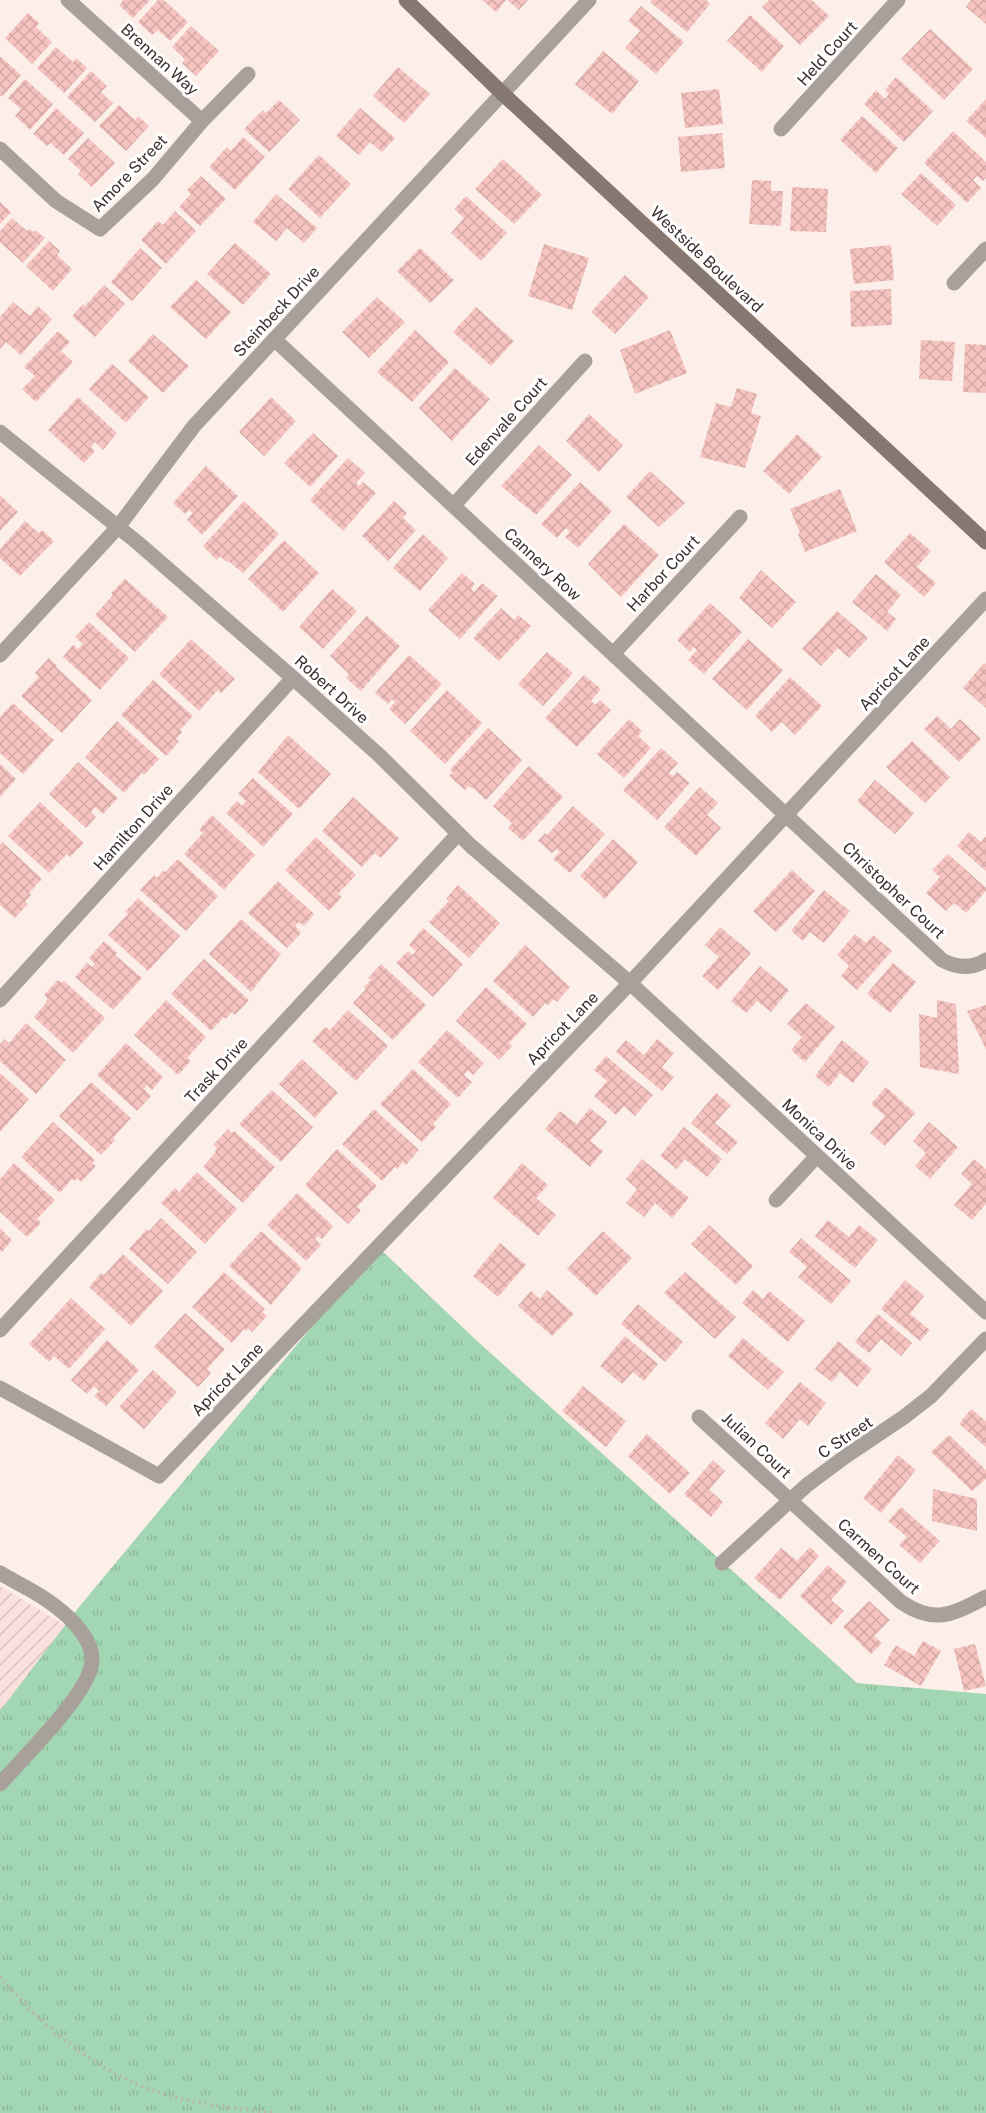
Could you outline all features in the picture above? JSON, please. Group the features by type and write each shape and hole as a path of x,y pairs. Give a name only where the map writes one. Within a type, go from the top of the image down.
{"street":[{"name":"Brennan Way","path":"68,0 202,121"},
{"name":"Westside Boulevard","path":"406,0 503,94 986,542"},
{"name":"Steinbeck Drive","path":"0,655 118,526 194,426 589,0"},
{"name":"Held Court","path":"782,129 898,0"},
{"name":"Amore Street","path":"0,148 56,201 99,229 153,178 202,121 248,74"},
{"path":"954,283 986,249"},
{"name":"Cannery Row","path":"274,339 787,815"},
{"name":"Edenvale Court","path":"454,505 585,361"},
{"name":"Robert Drive","path":"0,432 118,526 293,678 380,756 459,834 630,983"},
{"name":"Harbor Court","path":"612,654 740,517"},
{"name":"Apricot Lane","path":"0,1388 159,1476 630,983 986,599"},
{"name":"Hamilton Drive","path":"0,1000 293,678"},
{"name":"Christopher Court","path":"787,815 942,960 962,967 986,960"},
{"name":"Trask Drive","path":"0,1330 459,834"},
{"name":"Monica Drive","path":"630,983 986,1312"},
{"path":"777,1200 817,1156"},
{"name":"C Street","path":"722,1563 790,1500 846,1456 883,1433 931,1396 986,1339"},
{"name":"Julian Court","path":"699,1417 790,1500"},
{"name":"Carmen Court","path":"790,1500 902,1602 914,1610 928,1616 942,1616 955,1613 986,1597"},
{"path":"0,1573 56,1606 80,1629 90,1646 92,1659 88,1678 77,1697 0,1784"}],"path":[{"path":"0,1977 20,2001 62,2040 102,2066 129,2080 185,2100 273,2113"}],"shaded area":[{"path":"0,1586 101,1647 0,1779"}],"green space":[{"path":"378,1247 476,1340 857,1683 986,1694 986,2113 0,2113 0,1711 79,1607"}],"building":[{"path":"121,0 150,0 133,18 119,5 123,1"},
{"path":"158,0 164,0 188,22 170,41 158,30 152,35 138,22"},
{"path":"482,0 506,0 496,12"},
{"path":"507,0 528,0 519,10"},
{"path":"652,0 706,0 710,4 687,32 650,2"},
{"path":"769,0 812,0 829,16 800,45 762,7"},
{"path":"971,0 986,0 986,24 966,7"},
{"path":"641,6 684,42 656,74 625,48 640,31 628,21"},
{"path":"28,13 39,23 36,27 52,42 32,64 5,38"},
{"path":"750,15 784,46 762,72 727,41"},
{"path":"191,26 219,51 196,76 182,63 185,59 172,47"},
{"path":"930,29 973,69 944,100 901,59"},
{"path":"56,47 73,62 76,58 87,68 64,93 37,68"},
{"path":"603,51 639,81 612,114 575,84"},
{"path":"0,56 21,75 2,97 0,95"},
{"path":"398,67 430,94 404,123 373,96"},
{"path":"91,71 107,86 101,92 113,103 95,122 67,97"},
{"path":"896,77 933,111 904,142 864,104 876,90 885,99 889,94 885,90"},
{"path":"25,79 53,104 30,130 15,116 21,109 8,98"},
{"path":"719,89 723,124 685,128 681,93"},
{"path":"986,99 986,138 966,121"},
{"path":"279,100 300,120 269,152 244,129 263,110 266,113"},
{"path":"119,105 135,120 138,116 149,126 126,151 99,126"},
{"path":"56,108 84,133 64,155 50,143 47,146 33,134"},
{"path":"360,108 395,138 382,152 370,142 359,155 336,136"},
{"path":"862,116 898,148 876,173 840,140"},
{"path":"953,131 986,162 986,178 983,181 977,176 973,180 981,188 967,203 924,163"},
{"path":"722,133 725,168 681,172 678,137"},
{"path":"243,137 265,157 235,190 209,167 227,147 231,151"},
{"path":"88,138 115,163 92,187 78,174 81,171 68,159"},
{"path":"319,155 351,184 320,218 288,189"},
{"path":"503,159 542,195 514,224 475,189"},
{"path":"921,173 956,205 937,226 901,194"},
{"path":"201,176 226,199 200,226 179,207 191,194 187,190"},
{"path":"752,180 771,181 771,191 783,191 781,226 749,224"},
{"path":"792,187 828,189 826,232 790,231"},
{"path":"276,194 317,228 304,243 287,228 276,241 253,222"},
{"path":"466,196 507,233 481,261 451,233 464,218 454,209"},
{"path":"0,202 11,212 0,224"},
{"path":"175,211 196,231 166,264 141,240 158,221 163,225"},
{"path":"12,218 27,231 35,230 45,238 23,263 0,242 0,231"},
{"path":"49,241 60,251 57,255 72,269 53,291 26,266"},
{"path":"235,243 271,274 243,305 207,274"},
{"path":"544,244 589,258 572,310 528,296"},
{"path":"891,245 894,280 854,284 850,249"},
{"path":"140,248 162,268 132,301 111,282"},
{"path":"420,248 454,280 430,303 397,271"},
{"path":"625,275 649,297 615,334 591,312"},
{"path":"196,280 231,312 206,339 170,307"},
{"path":"104,285 125,304 95,337 72,316 83,304 85,306"},
{"path":"891,289 892,325 851,327 850,291"},
{"path":"377,297 405,322 369,358 342,332"},
{"path":"13,302 30,316 38,306 52,319 21,355 6,342 0,349 0,317"},
{"path":"476,307 514,341 491,366 453,332"},
{"path":"415,330 449,362 412,402 377,372"},
{"path":"670,330 687,373 635,394 620,350"},
{"path":"58,331 70,342 61,351 73,362 36,402 22,389 35,376 24,367"},
{"path":"153,334 189,366 163,393 128,361"},
{"path":"921,340 955,342 952,381 919,379"},
{"path":"965,344 986,345 986,393 963,392"},
{"path":"112,364 149,397 126,423 89,389"},
{"path":"455,368 490,399 452,441 419,408"},
{"path":"737,388 757,394 751,413 761,416 745,468 700,457 716,403 731,407"},
{"path":"78,397 117,433 103,450 95,442 91,447 95,451 84,463 48,430"},
{"path":"271,397 296,421 264,456 239,432"},
{"path":"589,414 623,445 599,472 566,441"},
{"path":"313,433 338,456 310,487 284,463"},
{"path":"797,434 822,457 789,494 763,471"},
{"path":"539,445 572,475 536,515 501,486"},
{"path":"348,458 365,473 356,483 359,486 363,482 376,493 343,531 310,500"},
{"path":"206,466 238,496 202,535 187,520 193,513 189,510 185,514 173,503"},
{"path":"650,471 685,503 659,527 626,497"},
{"path":"580,482 612,511 578,548 565,537 570,532 566,528 557,538 541,524"},
{"path":"840,489 857,531 805,552 790,509"},
{"path":"0,495 18,512 0,531"},
{"path":"244,501 279,534 243,573 220,556 217,560 203,546"},
{"path":"394,501 407,513 403,518 416,530 388,561 362,536"},
{"path":"25,521 39,533 42,530 54,541 20,576 0,558 0,549"},
{"path":"624,524 659,555 621,597 588,564"},
{"path":"910,533 931,551 917,567 936,583 924,597 884,562"},
{"path":"423,534 448,558 420,591 393,568"},
{"path":"284,540 319,573 283,612 248,579"},
{"path":"761,570 796,602 772,628 739,598"},
{"path":"462,573 475,584 471,589 474,592 482,583 498,596 460,639 428,610"},
{"path":"876,574 901,595 887,612 896,619 887,631 852,602"},
{"path":"125,579 168,617 135,652 95,615"},
{"path":"332,589 357,611 323,649 299,627"},
{"path":"710,603 742,632 704,674 688,660 697,650 694,647 690,652 677,640"},
{"path":"501,608 514,620 518,615 531,626 499,661 473,638"},
{"path":"837,611 868,638 849,658 838,648 821,666 802,649"},
{"path":"367,616 400,646 361,691 346,678 349,674 330,656"},
{"path":"89,622 129,658 100,690 63,657 73,645 78,649 83,644 75,637"},
{"path":"191,639 235,679 221,693 218,690 199,711 159,674"},
{"path":"748,639 783,670 747,710 712,679"},
{"path":"547,652 573,673 543,706 518,684"},
{"path":"409,655 442,684 405,724 389,709 395,702 392,699 388,704 375,693"},
{"path":"49,658 92,700 62,733 21,696 39,677 35,673"},
{"path":"984,663 986,664 986,708 963,688"},
{"path":"584,675 601,689 591,701 595,705 600,700 611,710 577,747 545,718"},
{"path":"790,677 822,706 795,735 782,722 772,732 755,716"},
{"path":"153,680 193,716 180,730 182,732 176,739 179,742 166,756 121,715"},
{"path":"447,690 482,723 445,764 410,731"},
{"path":"13,703 54,740 23,774 0,753 0,717"},
{"path":"937,716 951,729 960,719 981,739 959,762 924,729"},
{"path":"629,719 642,731 638,736 651,748 624,778 597,754"},
{"path":"117,721 159,759 144,775 142,773 124,793 85,757"},
{"path":"488,728 522,760 486,800 472,787 468,786 465,790 449,776 453,772 450,770"},
{"path":"288,735 331,774 299,809 258,772"},
{"path":"912,741 950,777 925,803 886,767"},
{"path":"661,748 678,763 669,773 673,776 677,772 690,783 657,820 623,790"},
{"path":"78,762 118,798 103,814 95,807 91,812 96,817 86,828 49,794"},
{"path":"0,764 16,779 0,797"},
{"path":"529,766 563,797 523,841 508,828 512,823 493,806"},
{"path":"253,778 293,814 263,847 226,813 237,801 242,806 246,801 238,794"},
{"path":"875,780 914,813 895,834 857,801"},
{"path":"700,787 718,803 707,815 721,828 696,856 664,827"},
{"path":"353,797 399,838 381,858 375,853 362,867 322,831"},
{"path":"40,802 84,843 70,857 67,854 49,873 8,836"},
{"path":"573,806 605,834 570,873 553,859 560,852 556,849 552,853 538,841 545,833 547,835"},
{"path":"212,815 255,855 224,890 184,854 203,833 199,830"},
{"path":"969,832 981,842 986,836 986,871 957,846"},
{"path":"316,837 356,875 338,894 342,897 329,911 285,870"},
{"path":"613,839 638,862 605,899 580,876"},
{"path":"2,842 42,879 29,893 31,895 25,902 28,904 15,918 0,905 0,845"},
{"path":"948,854 986,888 986,891 966,913 954,903 946,911 926,893 940,877 932,870"},
{"path":"178,859 218,896 186,931 140,890 154,875 157,878"},
{"path":"792,870 815,891 776,932 753,911"},
{"path":"278,881 314,914 304,926 299,922 295,926 301,933 287,948 248,913"},
{"path":"458,885 500,923 469,958 429,922 449,901 446,899"},
{"path":"824,890 850,911 824,943 810,932 803,941 791,931"},
{"path":"138,898 180,936 148,971 108,935 128,914 125,912"},
{"path":"241,919 281,954 251,992 209,954"},
{"path":"720,927 751,953 718,990 702,976 719,957 705,945"},
{"path":"423,928 463,964 433,997 396,963 408,951 413,955 416,951 409,945"},
{"path":"855,934 866,943 873,935 892,951 857,990 841,976 849,966 837,955"},
{"path":"104,941 117,953 115,955 142,978 113,1010 75,977 87,963 92,967 95,964 89,958"},
{"path":"525,945 570,987 557,1002 554,999 548,1005 545,1003 533,1017 493,981"},
{"path":"204,959 249,1000 235,1015 232,1012 226,1019 224,1017 211,1031 171,994"},
{"path":"893,963 916,982 890,1013 867,994"},
{"path":"381,964 426,1005 393,1040 353,1003 366,989 364,987 371,980 368,978"},
{"path":"760,966 789,990 771,1012 757,1001 746,1013 731,1001"},
{"path":"58,980 62,983 64,981 105,1018 73,1053 34,1017 48,999 44,995"},
{"path":"486,987 527,1024 509,1043 512,1046 499,1060 456,1021"},
{"path":"166,1000 206,1037 187,1058 191,1061 178,1075 134,1035"},
{"path":"937,1000 956,1004 959,1074 920,1067 919,1014 937,1018"},
{"path":"806,1003 835,1027 805,1062 791,1050 802,1037 787,1024"},
{"path":"986,1005 986,1049 967,1011"},
{"path":"348,1010 388,1046 356,1081 312,1041 325,1027 330,1030"},
{"path":"26,1023 66,1060 36,1094 0,1061 0,1044 5,1039 9,1043"},
{"path":"447,1030 484,1063 473,1075 468,1070 464,1075 472,1082 458,1098 418,1062"},
{"path":"657,1039 674,1053 662,1067 674,1077 662,1091 616,1052 626,1040 644,1055"},
{"path":"842,1040 869,1062 853,1083 840,1073 829,1087 815,1076"},
{"path":"126,1043 163,1077 152,1090 147,1085 144,1089 151,1096 137,1111 97,1075"},
{"path":"606,1056 653,1095 635,1116 624,1106 616,1115 594,1096 607,1081 594,1070"},
{"path":"302,1059 338,1093 315,1118 279,1084"},
{"path":"413,1069 451,1104 433,1124 436,1127 422,1142 380,1104"},
{"path":"0,1073 29,1099 0,1132"},
{"path":"91,1082 131,1118 101,1155 59,1116"},
{"path":"886,1087 915,1113 885,1146 870,1133 885,1116 871,1104"},
{"path":"272,1090 313,1127 281,1162 239,1124"},
{"path":"716,1093 731,1105 715,1123 738,1142 727,1154 691,1123"},
{"path":"590,1108 607,1122 590,1141 603,1151 590,1167 545,1129 560,1111 577,1124"},
{"path":"374,1109 419,1150 406,1165 403,1162 397,1169 395,1167 382,1181 342,1144"},
{"path":"53,1122 95,1160 92,1163 96,1166 81,1182 77,1178 74,1181 72,1179 60,1193 21,1157"},
{"path":"929,1122 958,1147 930,1179 915,1166 926,1153 913,1141"},
{"path":"684,1127 722,1159 707,1177 685,1159 677,1169 660,1156"},
{"path":"228,1129 232,1133 234,1131 275,1167 243,1203 203,1167 216,1152 217,1148 213,1145"},
{"path":"337,1149 377,1186 357,1207 361,1210 348,1224 305,1185"},
{"path":"642,1159 689,1198 672,1218 655,1203 644,1217 626,1203 637,1189 626,1179"},
{"path":"974,1159 986,1169 986,1204 972,1220 954,1205 972,1184 961,1174"},
{"path":"14,1163 55,1200 37,1219 41,1223 27,1237 0,1212 0,1179"},
{"path":"522,1163 548,1185 536,1198 556,1215 538,1236 493,1198"},
{"path":"197,1172 237,1209 205,1244 161,1203 175,1188 179,1192"},
{"path":"297,1193 333,1226 322,1239 318,1236 315,1239 321,1245 306,1261 267,1225"},
{"path":"161,1218 197,1252 168,1284 129,1249 147,1229 149,1231"},
{"path":"828,1220 849,1237 859,1225 878,1240 855,1268 815,1236"},
{"path":"709,1225 753,1266 736,1285 691,1244"},
{"path":"0,1228 12,1240 2,1252 0,1250"},
{"path":"261,1231 302,1268 271,1305 229,1266"},
{"path":"603,1231 632,1258 596,1296 567,1269"},
{"path":"801,1238 851,1281 831,1304 798,1277 807,1267 789,1252"},
{"path":"500,1243 526,1265 498,1297 473,1276"},
{"path":"123,1254 163,1291 131,1326 89,1287 101,1273 104,1275"},
{"path":"224,1272 265,1309 262,1312 267,1316 252,1332 248,1328 246,1331 244,1329 232,1343 192,1307"},
{"path":"685,1272 736,1317 715,1339 664,1293"},
{"path":"905,1280 924,1296 910,1314 930,1330 920,1341 881,1309"},
{"path":"547,1290 574,1314 552,1336 518,1306 531,1291 540,1299"},
{"path":"753,1290 763,1299 769,1291 805,1321 788,1342 742,1303"},
{"path":"71,1298 105,1329 69,1369 54,1356 49,1362 29,1344"},
{"path":"638,1304 683,1342 665,1362 621,1324"},
{"path":"185,1313 225,1349 207,1369 211,1373 198,1387 154,1347"},
{"path":"878,1314 912,1343 901,1356 881,1339 869,1353 855,1342"},
{"path":"625,1336 658,1364 644,1381 633,1372 622,1384 600,1366"},
{"path":"743,1338 784,1372 768,1390 728,1356"},
{"path":"107,1340 139,1370 106,1406 94,1396 99,1391 94,1386 87,1394 71,1380"},
{"path":"838,1341 872,1369 857,1387 840,1372 832,1382 815,1369"},
{"path":"153,1370 177,1392 144,1429 119,1407"},
{"path":"800,1382 826,1403 808,1426 800,1419 783,1439 765,1423"},
{"path":"583,1386 626,1421 606,1447 562,1411"},
{"path":"971,1409 986,1421 986,1447 959,1424"},
{"path":"647,1434 690,1473 670,1494 628,1456"},
{"path":"949,1435 986,1470 986,1479 972,1491 931,1452"},
{"path":"898,1455 916,1470 881,1513 863,1498"},
{"path":"713,1460 725,1471 709,1490 723,1502 711,1517 684,1494"},
{"path":"933,1489 977,1499 977,1531 932,1521"},
{"path":"901,1507 940,1541 920,1563 899,1545 907,1537 888,1521"},
{"path":"810,1547 819,1556 780,1600 754,1578 781,1548 797,1561"},
{"path":"828,1565 847,1582 831,1600 844,1611 831,1625 800,1596"},
{"path":"869,1601 890,1620 874,1636 882,1643 871,1654 843,1627"},
{"path":"923,1641 941,1651 921,1686 884,1665 896,1645 914,1656"},
{"path":"975,1644 986,1686 964,1691 954,1649"}]}
